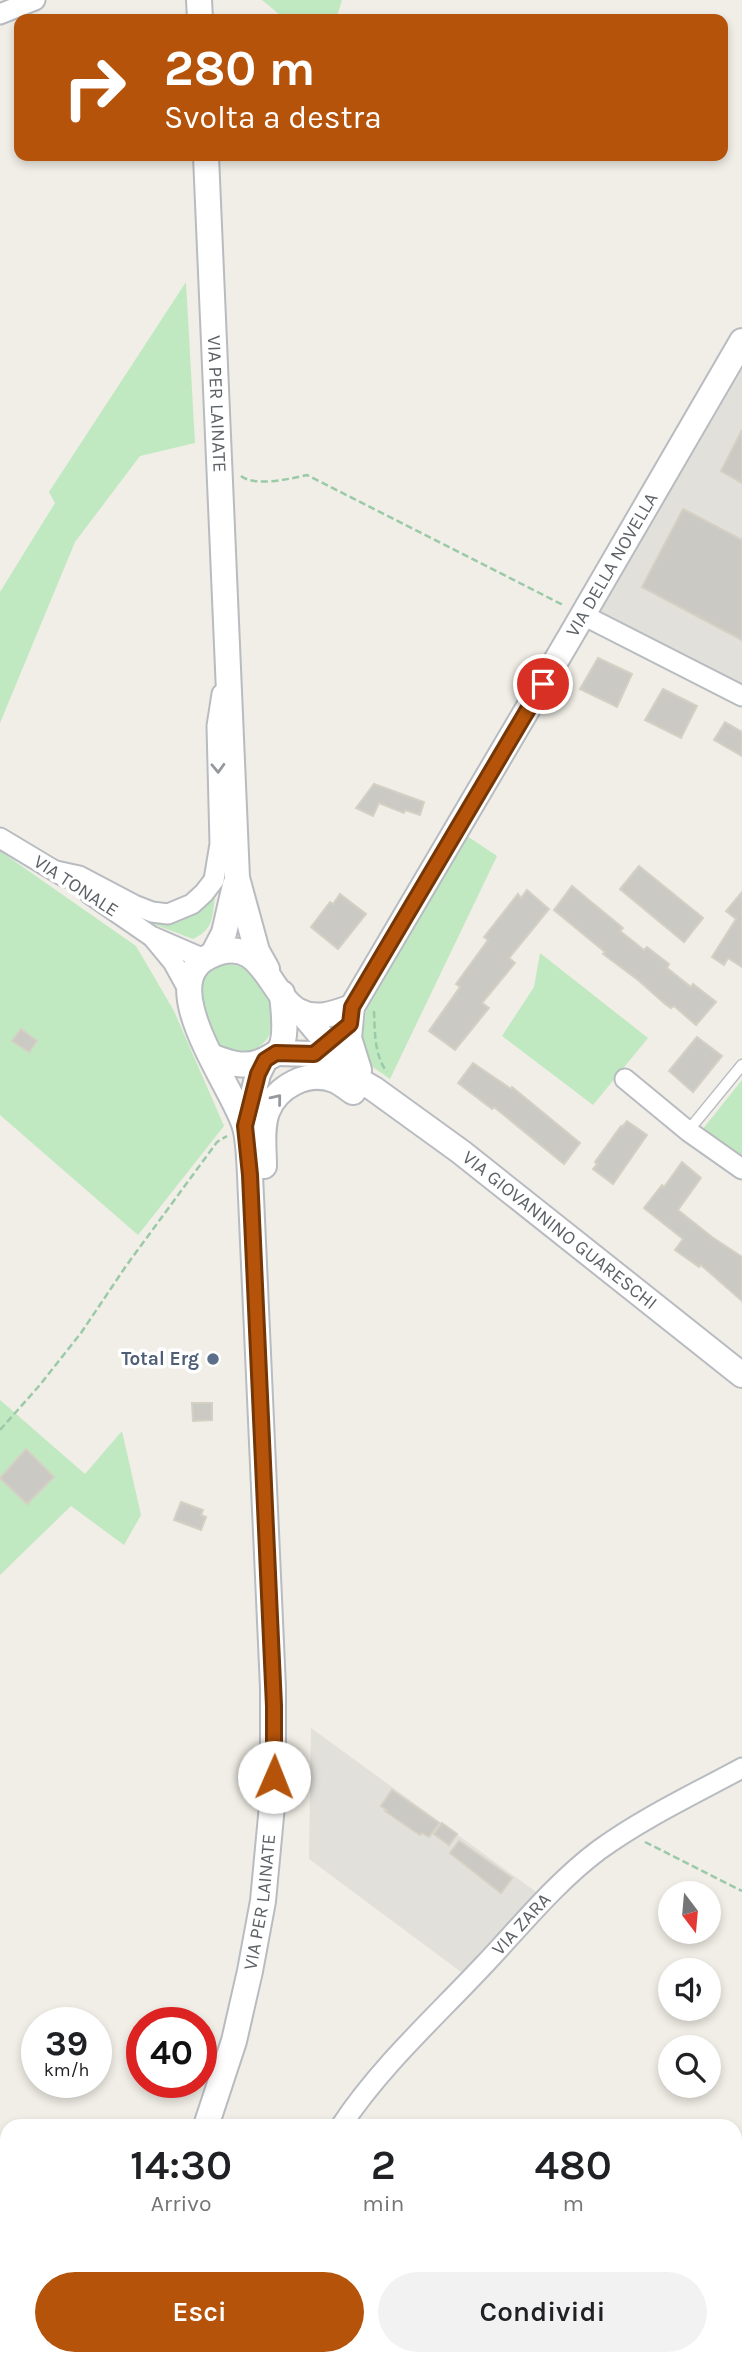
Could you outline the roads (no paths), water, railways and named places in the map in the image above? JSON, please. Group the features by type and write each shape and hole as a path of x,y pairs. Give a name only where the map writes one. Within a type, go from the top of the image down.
{"street":[{"path":"0,14 35,0"},
{"name":"VIA PER LAINATE","path":"206,161 237,877 257,951 277,986"},
{"name":"VIA DELLA NOVELLA","path":"321,1049 351,1015 742,341"},
{"path":"583,615 742,696"},
{"name":"VIA PER LAINATE","path":"56,871 79,876 152,912 169,914 192,904 209,887 214,880 220,844 217,726 228,652"},
{"name":"VIA TONALE","path":"0,838 56,871 151,936"},
{"name":"VIA PER LAINATE","path":"209,956 224,933 237,877"},
{"path":"151,936 209,956 194,970 189,991 191,1013 213,1057 240,1066 254,1064 271,1056 281,1047 283,1033 277,986"},
{"path":"151,936 173,962 189,991"},
{"name":"VIA PER LAINATE","path":"209,956 239,951 251,957 291,1005 301,1012 321,1049"},
{"path":"301,1012 324,1016 351,1015 349,1038 359,1070"},
{"path":"271,1056 321,1049 382,1082"},
{"path":"321,1049 382,1082"},
{"name":"VIA PER LAINATE","path":"245,1126 258,1074 271,1056"},
{"name":"VIA PER LAINATE","path":"208,2119 234,2041 263,1901 272,1819 275,1724 250,1175 245,1126 213,1057"},
{"path":"258,1334 266,1309 263,1130 267,1111 278,1094 296,1080 312,1077 334,1080 427,1148 461,1152"},
{"path":"625,1079 688,1131 742,1169"},
{"name":"VIA GIOVANNINO GUARESCHI","path":"382,1082 461,1152 742,1375"},
{"name":"VIA ZARA","path":"347,2119 390,2064 583,1863 626,1832 742,1768"}],"lane":[{"path":"688,1131 742,1065"}],"place":[{"name":"Total Erg","path":"213,1359"}]}
